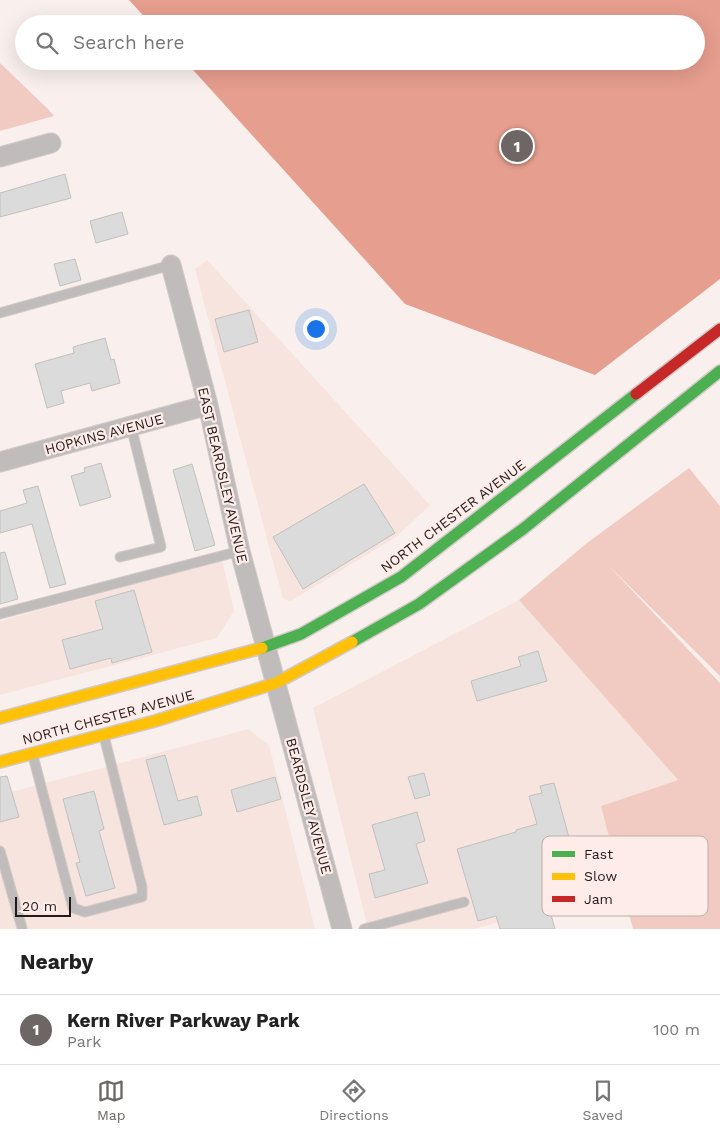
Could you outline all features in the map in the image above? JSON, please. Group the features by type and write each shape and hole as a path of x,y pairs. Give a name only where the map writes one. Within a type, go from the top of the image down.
{"main road":[{"name":"NORTH CHESTER AVENUE","path":"0,718 267,647 302,634 401,577 720,329"},
{"name":"NORTH CHESTER AVENUE","path":"0,762 155,721 276,683 320,661 419,604 523,529 720,371"}],"street":[{"path":"0,157 51,143"},
{"name":"EAST BEARDSLEY AVENUE","path":"171,265 208,405 240,551 276,683"},
{"name":"HOPKINS AVENUE","path":"0,462 208,405"},
{"name":"BEARDSLEY AVENUE","path":"276,683 342,929"}],"lane":[{"path":"0,312 171,265"},
{"path":"120,557 161,547 131,426"},
{"path":"0,614 240,551"},
{"path":"33,753 73,908 84,912 142,897 142,887 104,734"},
{"path":"0,851 22,928"},
{"path":"364,929 464,902"}],"shaded area":[{"path":"129,0 720,0 720,279 595,375 405,304 193,70 705,70 705,15 143,15"},
{"path":"0,63 48,109 54,116 0,131"},
{"path":"207,260 430,505 396,537 291,601 283,599 195,269"},
{"path":"689,468 720,506 720,676 609,566 720,683 720,929 633,929 630,916 708,916 708,836 609,836 601,806 678,780 519,600 587,543"},
{"path":"222,560 234,611 217,638 0,695 0,621"},
{"path":"519,600 678,780 601,806 609,836 542,836 542,910 474,929 368,929 313,708"},
{"path":"248,729 269,745 315,929 0,929 0,795"}],"building":[{"path":"65,174 71,198 0,217 0,193"},
{"path":"122,212 128,234 96,243 90,221"},
{"path":"75,259 81,280 60,286 54,264"},
{"path":"249,310 258,342 224,352 215,319"},
{"path":"105,338 111,360 114,359 120,383 92,391 90,383 61,391 64,403 47,408 35,364 74,353 73,347"},
{"path":"101,463 111,497 80,506 71,476 85,472 84,468"},
{"path":"192,464 215,545 195,551 173,470"},
{"path":"364,484 395,533 303,589 273,537"},
{"path":"38,486 66,584 50,588 32,524 0,533 0,511 27,503 23,490"},
{"path":"5,552 18,599 0,604 0,553"},
{"path":"134,590 152,652 112,663 111,658 70,669 62,640 103,629 95,601"},
{"path":"538,651 547,681 477,701 471,681 521,666 518,657"},
{"path":"165,755 178,801 197,796 202,815 164,825 146,760"},
{"path":"424,773 430,795 415,799 408,777"},
{"path":"7,776 19,817 0,822 0,777"},
{"path":"275,777 281,799 237,812 231,790"},
{"path":"554,783 569,836 542,836 542,916 551,916 555,929 500,929 496,916 478,921 457,849 537,824 529,796 542,793 540,786"},
{"path":"94,791 104,829 99,831 115,888 86,896 76,863 80,862 63,799"},
{"path":"417,812 425,841 416,844 428,883 375,898 369,874 385,870 372,825"}],"traffic: fast":[{"path":"352,642 419,604 523,529 720,371"},
{"path":"262,648 301,634 401,577 636,394"}],"traffic: slow":[{"path":"0,762 155,721 276,683 352,642"},
{"path":"0,718 262,648"}],"traffic: jam":[{"path":"636,394 720,329"}],"place":[{"name":"Kern River Parkway Park","path":"517,146"}]}
